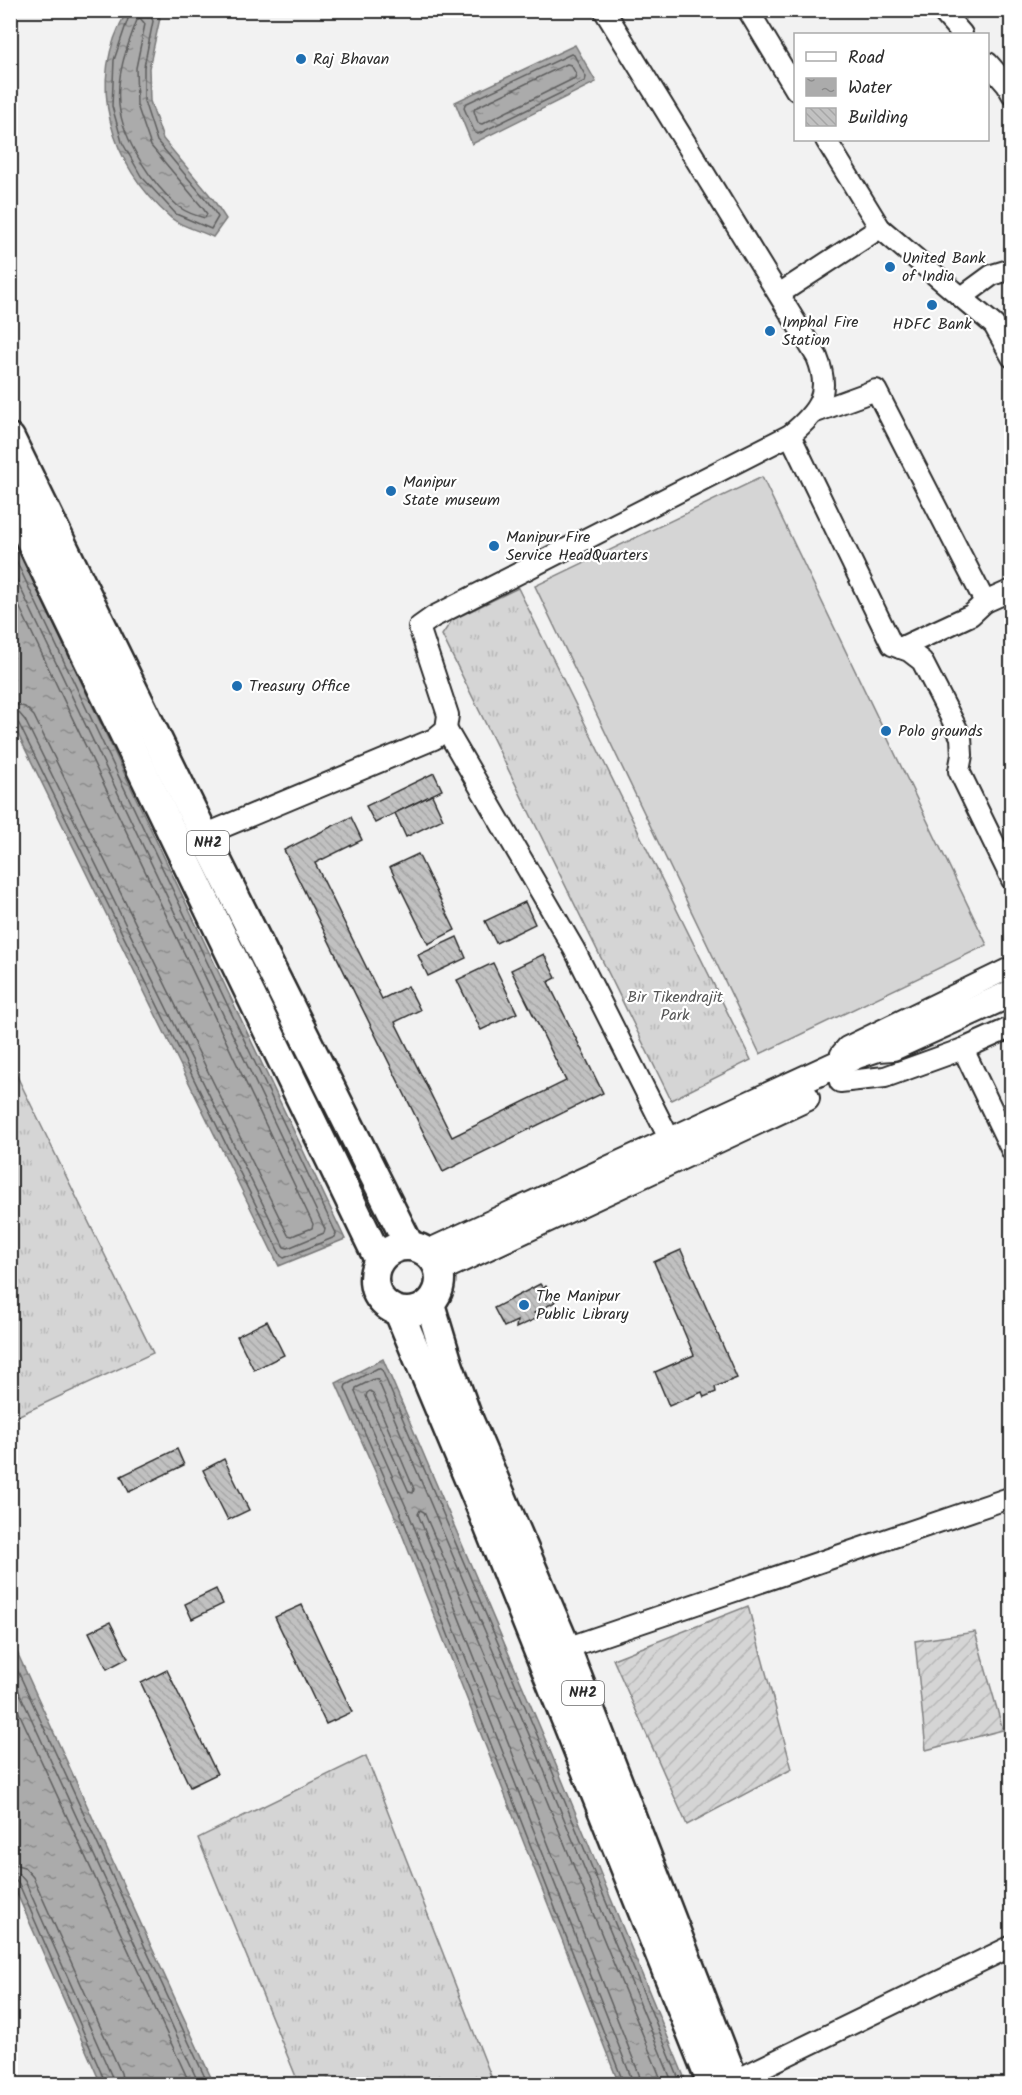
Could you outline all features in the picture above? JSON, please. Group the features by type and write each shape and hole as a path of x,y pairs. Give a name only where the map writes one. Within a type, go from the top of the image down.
{"highway":[{"name":"NH2","path":"10,438 204,835 425,1256"},
{"name":"NH2","path":"10,498 379,1260 374,1270 373,1281 376,1292 381,1301 399,1312 727,2084"},
{"path":"379,1260 387,1252 398,1247 425,1256 439,1288 430,1304 420,1310 399,1312"},
{"name":"NH2","path":"430,1304 467,1416 566,1648 727,2084"}],"main road":[{"path":"425,1256 569,1199 1011,993"},
{"path":"569,1199 671,1142 834,1076"}],"street":[{"path":"604,10 818,357 824,372 823,398 809,419 790,435 433,617 419,627 448,715 446,729 574,949 671,1142"},
{"path":"748,10 794,88"},
{"path":"941,10 961,33"},
{"path":"989,65 1007,85 1011,94"},
{"path":"827,141 880,228 994,325 1011,357"},
{"path":"779,294 880,228"},
{"path":"962,297 992,275 1011,269"},
{"path":"813,413 876,390 985,602"},
{"path":"790,435 892,645 909,651 922,661 960,737 962,755 959,771 1011,880"},
{"path":"900,648 971,615 985,602 1011,590"},
{"path":"204,835 434,739 446,729"},
{"path":"1011,967 847,1047 834,1076 885,1077 963,1048 1011,1027"},
{"path":"963,1048 1011,1151"},
{"path":"566,1648 1011,1497"},
{"path":"727,2084 1011,1946"}],"green space":[{"path":"762,477 987,945 760,1054 535,586"},
{"name":"Bir Tikendrajit Park","path":"518,588 751,1060 671,1100 442,635 452,620"},
{"path":"10,1062 153,1353 11,1419 10,1419"},
{"path":"748,1606 792,1769 687,1825 613,1659"},
{"path":"975,1632 1003,1730 926,1750 915,1641"},
{"path":"366,1756 494,2084 299,2084 198,1838"}],"water":[{"path":"127,11 151,11 160,18 149,68 150,101 163,139 213,199 226,219 213,237 171,218 150,197 132,173 119,148 110,122 106,94 108,67 114,39"},
{"path":"575,45 596,82 472,144 455,102"},
{"path":"11,534 345,1239 279,1266 11,720"},
{"path":"383,1359 551,1753 687,2084 619,2084 394,1514 336,1383"},
{"path":"11,1639 214,2084 101,2084 11,1880"}],"building":[{"path":"434,773 442,790 375,823 366,806"},
{"path":"432,795 443,819 406,837 395,813"},
{"path":"351,817 362,840 315,863 382,999 408,986 420,1010 395,1022 452,1137 566,1081 511,970 544,954 556,978 548,982 603,1093 443,1172 284,850"},
{"path":"418,854 455,930 428,944 390,867"},
{"path":"525,902 535,924 496,943 485,921"},
{"path":"457,937 466,958 428,976 418,955"},
{"path":"493,963 517,1013 481,1030 457,980"},
{"path":"681,1250 737,1378 715,1387 716,1392 704,1397 702,1392 669,1406 655,1372 694,1355 654,1262"},
{"name":"The Manipur Public Library","path":"540,1284 543,1288 546,1286 555,1302 534,1313 540,1317 516,1328 517,1321 504,1327 494,1308"},
{"path":"267,1321 284,1355 254,1370 237,1336"},
{"path":"177,1449 184,1465 129,1492 121,1476"},
{"path":"224,1459 249,1510 228,1520 203,1470"},
{"path":"216,1589 223,1604 192,1619 185,1604"},
{"path":"302,1605 352,1712 326,1724 275,1617"},
{"path":"110,1622 128,1658 107,1669 89,1632"},
{"path":"167,1670 217,1774 190,1787 141,1683"}],"place":[{"name":"Raj Bhavan","path":"301,59"},
{"name":"United Bank of India","path":"890,267"},
{"name":"HDFC Bank","path":"932,305"},
{"name":"Imphal Fire Station","path":"770,331"},
{"name":"Manipur State museum","path":"391,491"},
{"name":"Manipur Fire Service HeadQuarters","path":"494,546"},
{"name":"Treasury Office","path":"237,686"},
{"name":"Polo grounds","path":"886,731"},
{"name":"The Manipur Public Library","path":"524,1305"}]}
